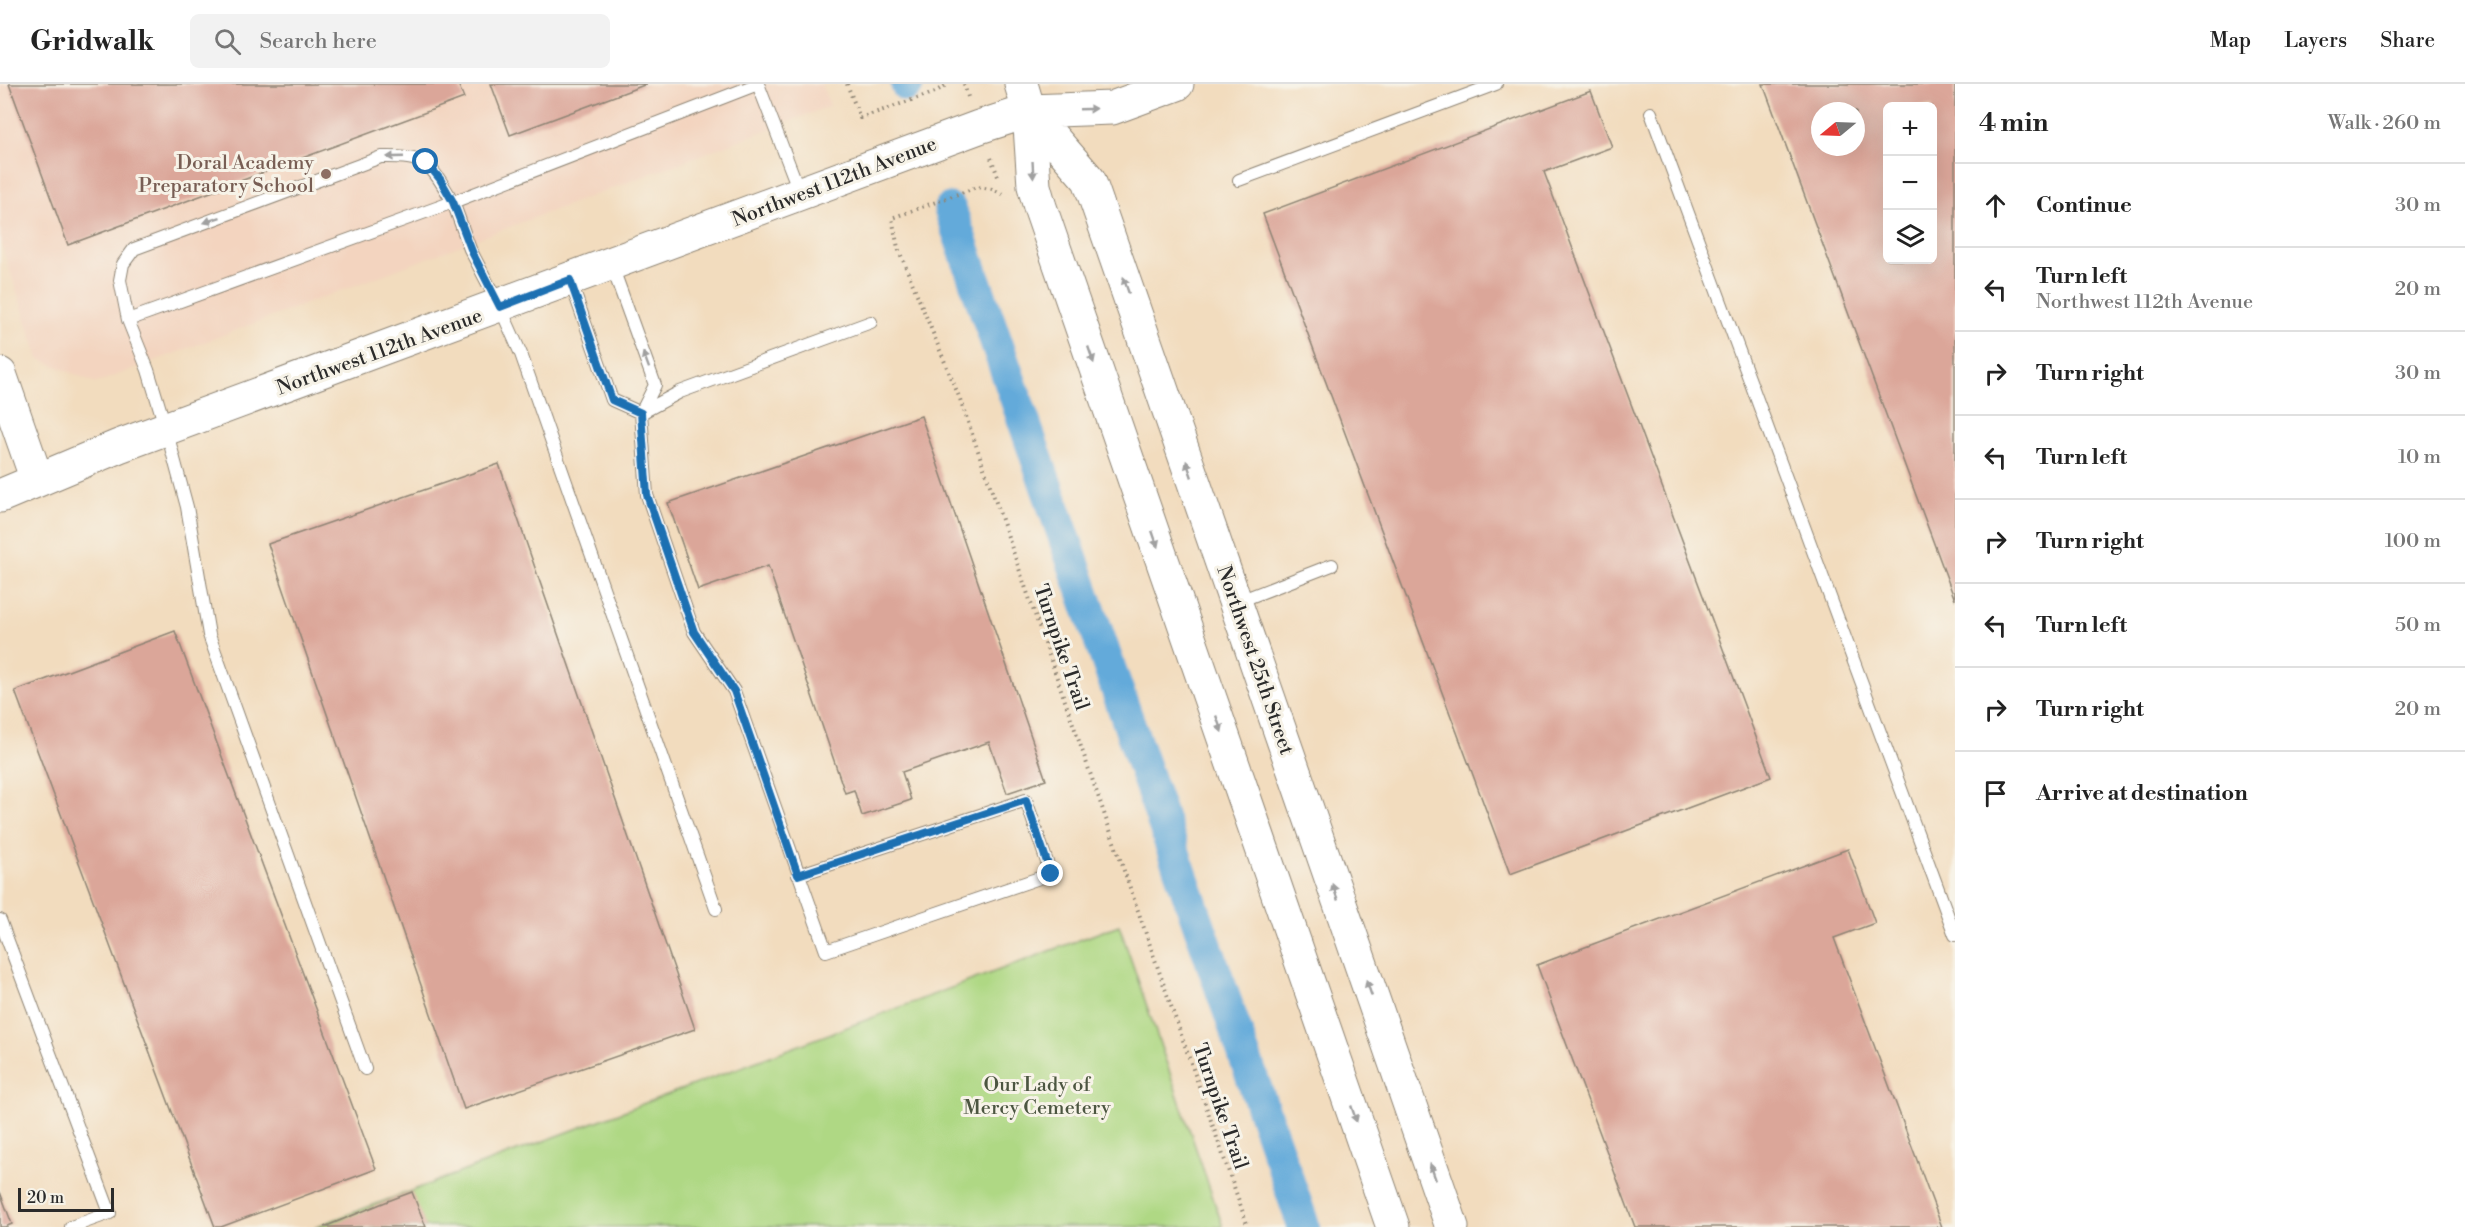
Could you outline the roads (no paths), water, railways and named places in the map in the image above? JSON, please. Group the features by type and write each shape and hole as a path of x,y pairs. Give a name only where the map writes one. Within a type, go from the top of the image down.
{"main road":[{"name":"Northwest 112th Avenue","path":"0,496 166,429 500,307 979,127 1025,98 1060,84"},
{"name":"Northwest 112th Avenue","path":"1025,98 1112,108 1177,84"},
{"name":"Northwest 25th Street","path":"1025,98 1089,180 1452,1227"},
{"path":"1025,98 1034,186 1040,207 1393,1227"},
{"path":"0,374 37,480"}],"lane":[{"path":"128,320 453,202 758,84 800,194"},
{"path":"1239,180 1496,84"},
{"path":"1651,113 1955,935"},
{"path":"365,1069 209,635 187,507 148,370 128,320 120,280 123,264 134,249 381,158 408,156 426,162 440,179 453,202 473,254 521,354 716,909"},
{"path":"612,265 655,385 641,413 647,495 694,632 734,691 798,875 826,951 1051,874 1026,800 798,875"},
{"path":"570,280 612,400 641,413"},
{"path":"641,413 680,392 871,322"},
{"path":"1235,602 1332,565"},
{"path":"0,920 110,1213 71,1227"}],"waterway":[{"path":"950,209 1304,1227"}],"place":[{"name":"Doral Academy Preparatory School","path":"326,174"}],"park label":[{"name":"Our Lady of Mercy Cemetery","path":"1037,1096"}]}
